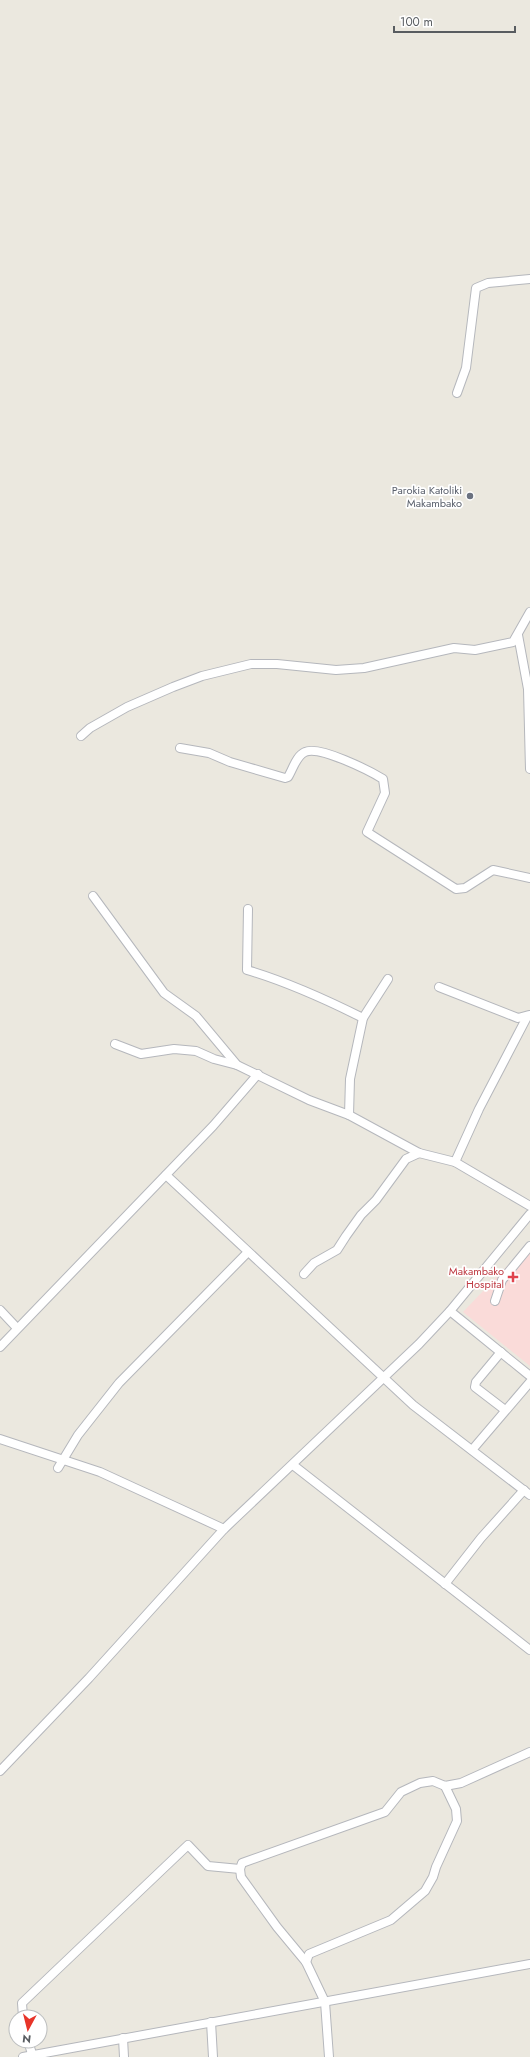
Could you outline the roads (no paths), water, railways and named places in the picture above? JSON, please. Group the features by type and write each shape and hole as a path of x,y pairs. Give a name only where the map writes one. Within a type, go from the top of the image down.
{"street":[{"path":"457,393 466,368 476,288 488,283 530,279"},
{"path":"81,736 90,728 140,701 202,676 251,664 277,664 336,670 364,668 454,648 475,650 513,642 530,612"},
{"path":"518,635 528,689 530,769"},
{"path":"180,748 209,753 230,762 285,778 288,777 299,756 305,752 311,750 333,756 383,779 385,793 367,832 456,889 464,888 492,870 530,878"},
{"path":"92,896 164,993 196,1016 237,1065"},
{"path":"248,909 247,970 280,980 313,993 363,1018"},
{"path":"349,1115 350,1079 363,1018 388,979"},
{"path":"439,987 518,1018 529,1016"},
{"path":"455,1162 479,1109 529,1016"},
{"path":"115,1044 141,1054 174,1049 196,1051 214,1059 237,1065 309,1100 349,1115 419,1153 455,1162 530,1206"},
{"path":"0,1347 213,1126 258,1074"},
{"path":"304,1274 314,1263 338,1250 361,1215 376,1200 406,1159 419,1153"},
{"path":"166,1175 413,1405 527,1493 481,1538 445,1584"},
{"path":"0,1771 88,1678 224,1529 419,1344 450,1311 530,1214"},
{"path":"495,1301 502,1280 530,1246"},
{"path":"58,1468 78,1434 119,1383 248,1252"},
{"path":"0,1310 18,1328"},
{"path":"450,1311 530,1376"},
{"path":"501,1352 476,1382 475,1386 505,1410"},
{"path":"472,1450 530,1382"},
{"path":"0,1440 100,1472 224,1529"},
{"path":"293,1465 530,1650"},
{"path":"329,2057 325,2002 306,1962 277,1927 241,1877 240,1869 242,1863 385,1812 401,1792 420,1783 433,1781 445,1786 461,1783 530,1752"},
{"path":"306,1962 309,1954 391,1920 425,1891 433,1877 457,1821 456,1809 445,1786"},
{"path":"22,2009 22,2003 188,1845 208,1866 240,1869"},
{"path":"23,2057 530,1964"},
{"path":"211,2022 213,2057"},
{"path":"123,2038 124,2057"}],"place":[{"name":"Parokia Katoliki Makambako","path":"470,496"},
{"name":"Makambako Hospital","path":"513,1277"}]}
